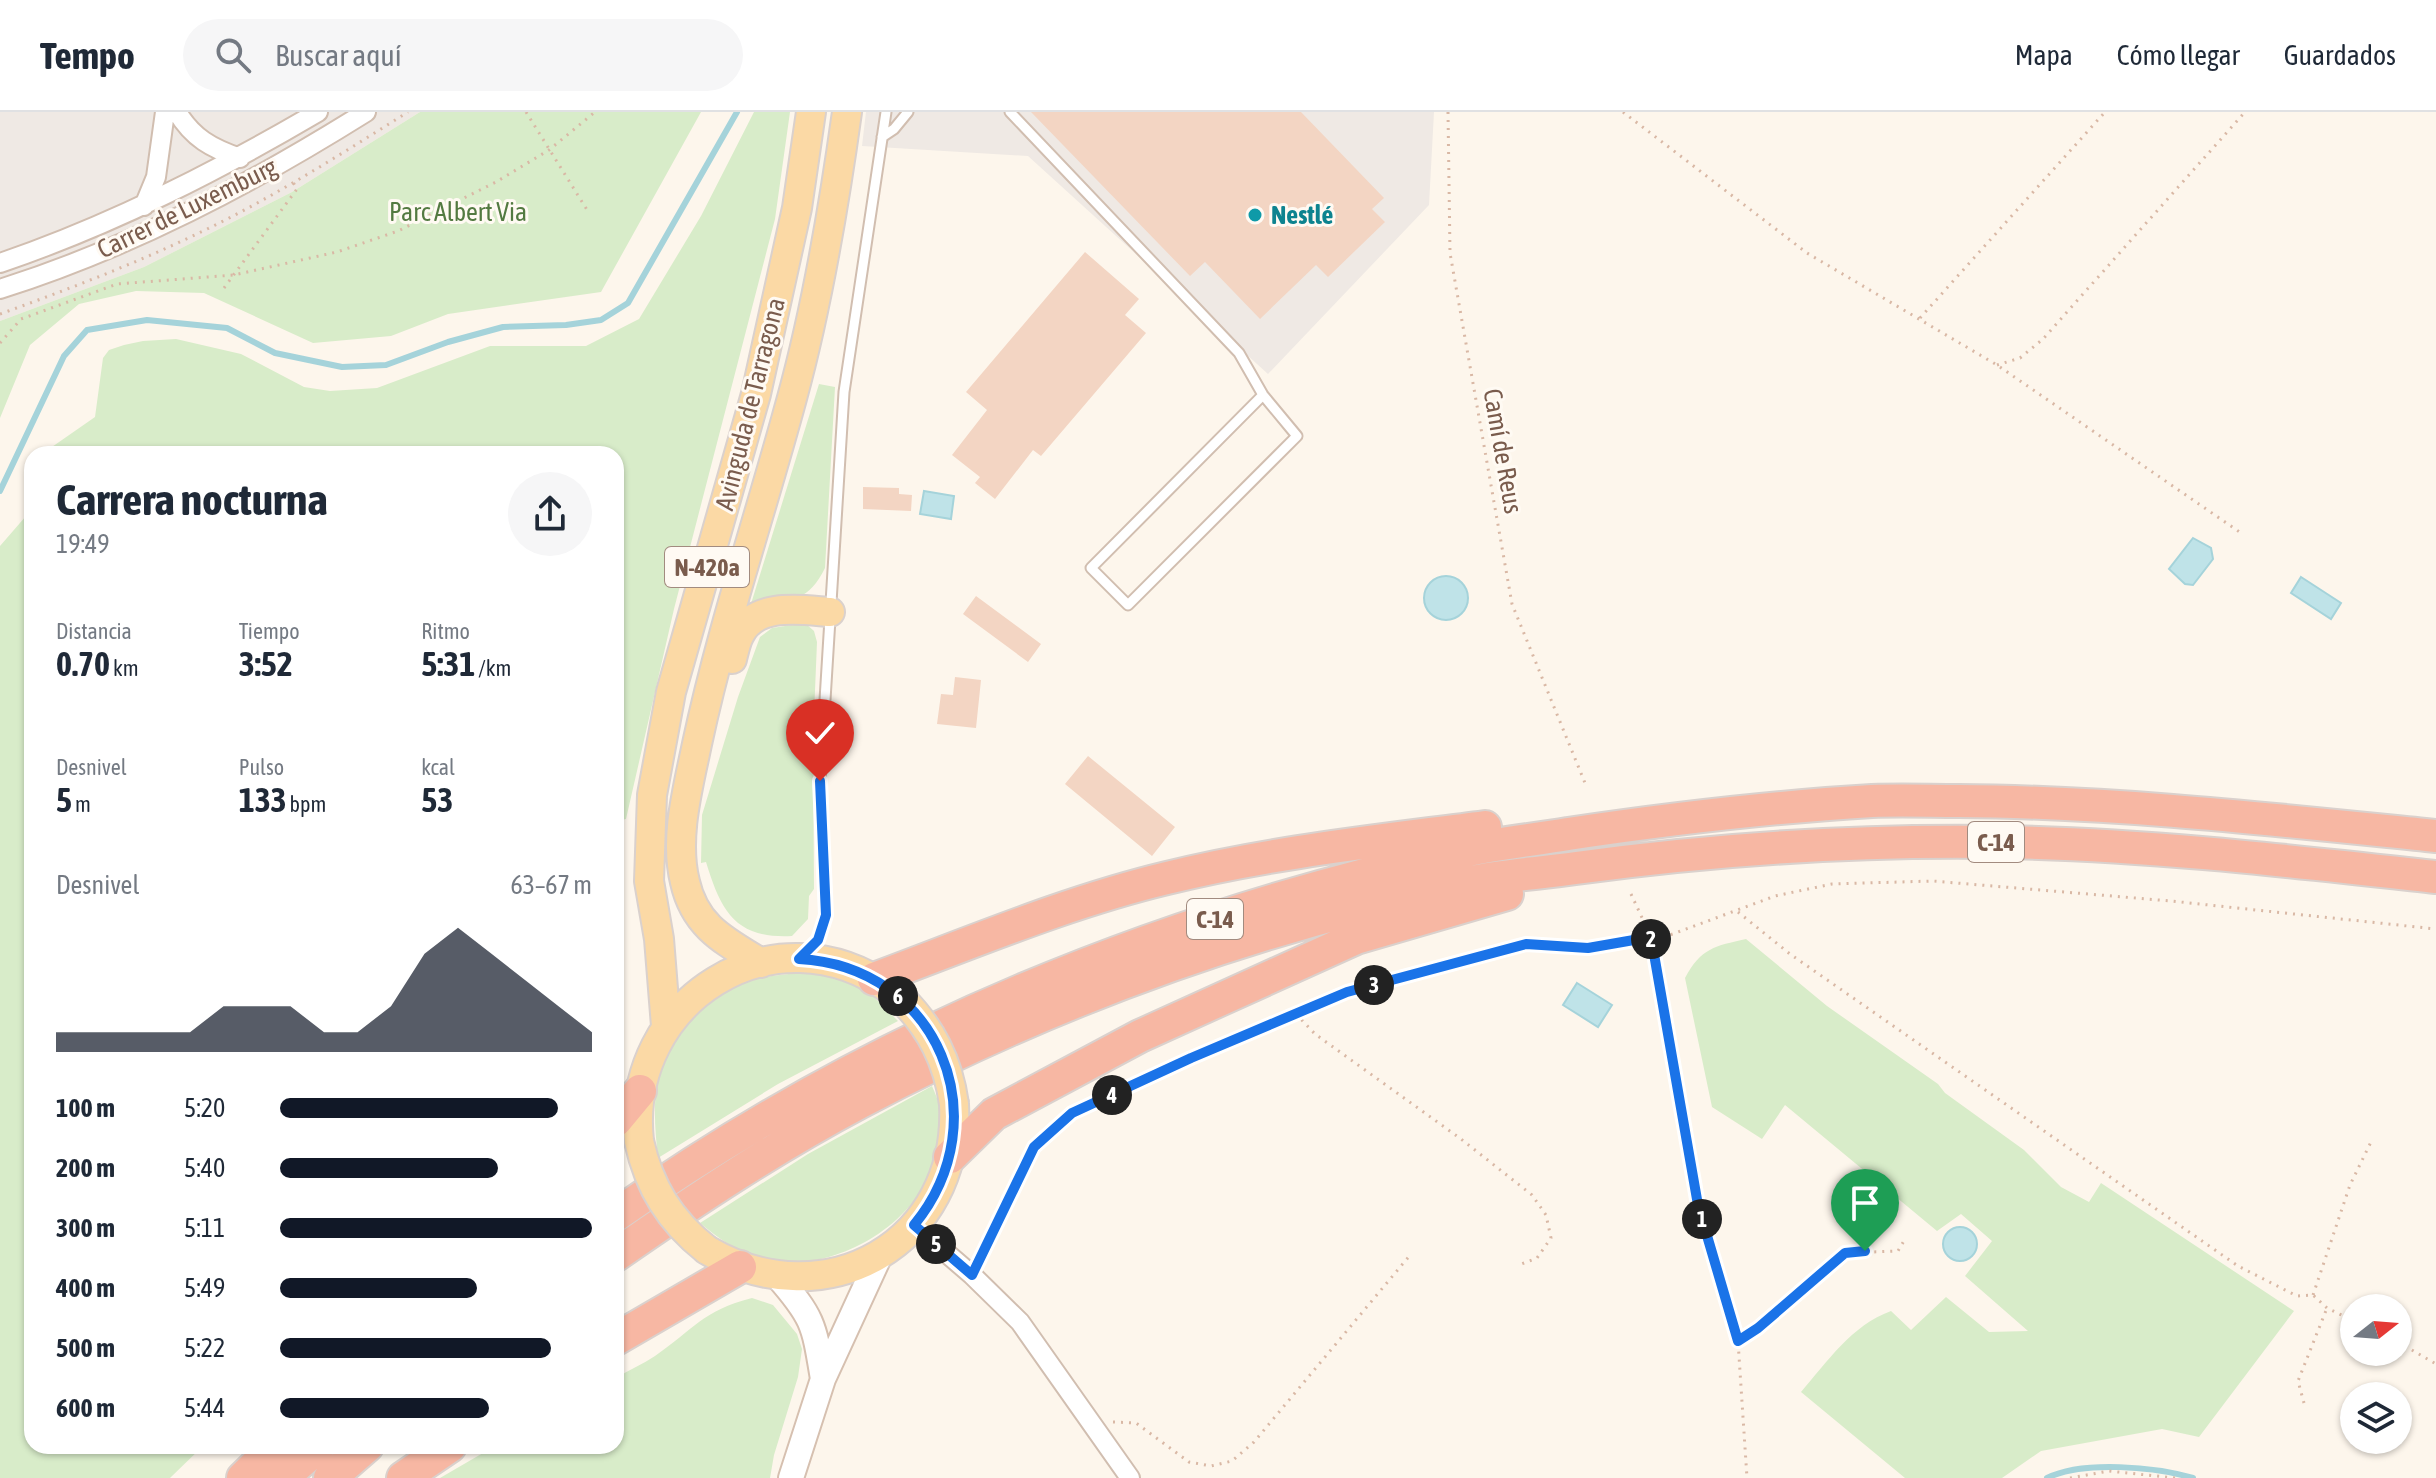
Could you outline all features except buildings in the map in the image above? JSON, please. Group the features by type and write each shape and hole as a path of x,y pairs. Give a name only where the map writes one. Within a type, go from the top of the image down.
{"highway":[{"path":"874,979 1046,914 1166,878 1278,855 1661,804 1832,792 1874,801"},
{"name":"C-14","path":"624,1209 682,1168 839,1076 984,1005 1121,949 1302,891 1468,850 1663,820 1874,801 2036,801 2436,836"},
{"name":"C-14","path":"624,1249 703,1195 856,1104 1000,1032 1118,983 1312,920 1468,882 1681,854 1813,844 1995,842 2108,846 2436,877"},
{"path":"950,1157 994,1114 1140,1036 1356,938 1533,886 1556,871"},
{"path":"628,1130 640,1091"},
{"path":"624,1334 740,1267"},
{"path":"243,1478 268,1454"},
{"path":"282,1478 310,1454"},
{"path":"330,1478 358,1454"},
{"path":"403,1478 438,1454"}],"main road":[{"name":"Avinguda de Tarragona","path":"666,1026 659,939 649,881 652,795 671,692 756,394 797,208 811,112"},
{"name":"Avinguda de Tarragona","path":"761,963 717,937 701,920 692,902 682,861 686,796 708,693 793,394 834,206 847,112"},
{"path":"686,796 741,631 765,612 830,612"},
{"path":"628,1130 662,1203 682,1228 707,1250 740,1267 795,1277 831,1274 865,1262 881,1253 914,1225 933,1200 950,1157 955,1130 949,1074 938,1046 915,1012 874,979 830,962 799,959 761,963 725,975 708,985 666,1026 649,1057 640,1091"},
{"path":"791,1478 823,1379 881,1253"},
{"path":"777,1276 802,1304 814,1325 823,1379"}],"street":[{"path":"144,206 156,177 165,112"},
{"path":"177,112 193,136 240,158"},
{"name":"Carrer de Luxemburg","path":"0,263 144,206 240,158 318,112"},
{"name":"Carrer de Luxemburg","path":"0,289 151,230 281,163 366,112"},
{"path":"914,1225 1020,1322 1130,1478"}],"lane":[{"path":"799,959 818,940 826,915 820,781 844,392 886,112"},
{"path":"882,137 894,129 908,112"},
{"path":"1010,112 1239,353 1263,395 1297,436 1128,605 1091,568 1263,395"}],"path":[{"path":"526,112 589,213"},
{"path":"0,343 21,319 117,284 234,275 337,252 398,231 496,182 549,150 595,112"},
{"name":"Camí de Reus","path":"1448,112 1450,253 1512,604 1585,783"},
{"path":"1623,112 1807,253 1997,365 2241,533"},
{"path":"1920,318 2105,112"},
{"path":"1997,365 2020,358 2043,339 2245,112"},
{"path":"224,288 297,189 281,163"},
{"path":"972,1275 1034,1147 1072,1113 1191,1058 1347,992 1526,944 1588,948 1670,935 1775,896 1832,884 1933,881 2171,901 2436,929"},
{"path":"1631,894 1651,937 1698,1205 1738,1341 1747,1478"},
{"path":"1738,912 1790,954 2238,1266 2297,1296 2313,1295 2327,1308 2340,1314"},
{"path":"1296,1014 1315,1034 1461,1139 1532,1195 1546,1215 1551,1238 1537,1258 1519,1265"},
{"path":"2313,1295 2350,1185 2371,1142"},
{"path":"1738,1341 1758,1328 1845,1253 1898,1251 1905,1239"},
{"path":"1089,1421 1136,1423 1189,1462 1211,1466 1232,1461 1254,1442 1411,1254"},
{"path":"2304,1403 2298,1381 2327,1308"},
{"path":"2412,1350 2436,1364"},
{"path":"2070,1478 2109,1471 2175,1478"}],"shaded area":[{"path":"0,112 420,112 292,192 144,267 0,321"},
{"path":"866,112 1434,112 1429,205 1268,374 1028,156 862,146"}],"green space":[{"name":"Parc Albert Via","path":"420,112 701,112 601,292 448,314 391,336 313,343 204,293 136,291 79,304 30,345 0,418 0,321 144,267 292,192"},
{"path":"754,112 790,112 775,219 674,609 626,819 624,446 53,446 95,417 103,358 109,350 143,341 176,339 241,354 304,387 330,391 377,388 490,346 586,346 639,319 701,216"},
{"path":"819,384 835,387 825,568 811,589 803,595 750,607"},
{"path":"24,518 24,1454 195,1454 170,1478 0,1478 0,546"},
{"path":"805,623 814,631 817,642 813,739 814,889 809,896 808,919 792,936 773,936 744,927 725,908 706,862 701,863 702,815 760,637 772,628"},
{"path":"1746,939 1827,1006 1938,1084 1945,1093 2024,1150 2061,1187 2089,1202 2101,1183 2294,1311 2199,1437 2162,1429 2041,1451 2002,1478 1905,1478 1801,1392 1852,1335 1891,1311 1911,1330 1946,1297 1989,1332 2028,1331 1965,1276 1992,1241 1961,1214 1937,1231 1785,1105 1762,1139 1712,1107 1685,978 1703,954"},
{"path":"806,972 841,980 869,992 898,1021 778,1084 658,1158 655,1119 657,1085 661,1068 678,1036 700,1011 728,989 760,978"},
{"path":"932,1086 940,1109 941,1134 937,1158 914,1201 878,1234 835,1255 786,1263 749,1255 700,1223 808,1154"},
{"path":"752,1298 773,1305 797,1334 802,1349 798,1377 770,1478 440,1478 481,1454 624,1454 624,1373 655,1356 710,1315"}],"water":[{"path":"924,491 954,496 951,519 920,514"},
{"path":"2193,538 2211,548 2213,559 2193,585 2185,584 2169,569"},
{"path":"1446,576 1462,582 1468,598 1462,614 1446,620 1430,614 1424,598 1430,582"},
{"path":"2301,577 2341,603 2331,619 2291,593"},
{"path":"1577,983 1612,1005 1598,1027 1563,1005"},
{"path":"1960,1227 1972,1232 1977,1244 1972,1256 1960,1261 1948,1256 1943,1244 1948,1232"}],"waterway":[{"path":"0,491 64,356 87,330 147,320 227,328 275,353 342,367 386,365 448,342 503,327 566,325 601,320 628,303 737,112"},
{"path":"2047,1478 2062,1472 2099,1467 2160,1471 2193,1478"}],"place":[{"name":"Nestlé","path":"1255,215"}],"route":[{"path":"820,781 826,915 818,940 799,959 830,962 874,979 915,1012 938,1046 951,1084 954,1139 940,1186 914,1225 972,1275 1034,1147 1072,1113 1191,1058 1347,992 1526,944 1588,948 1651,937 1698,1205 1738,1341 1758,1328 1845,1253 1865,1251"}]}
